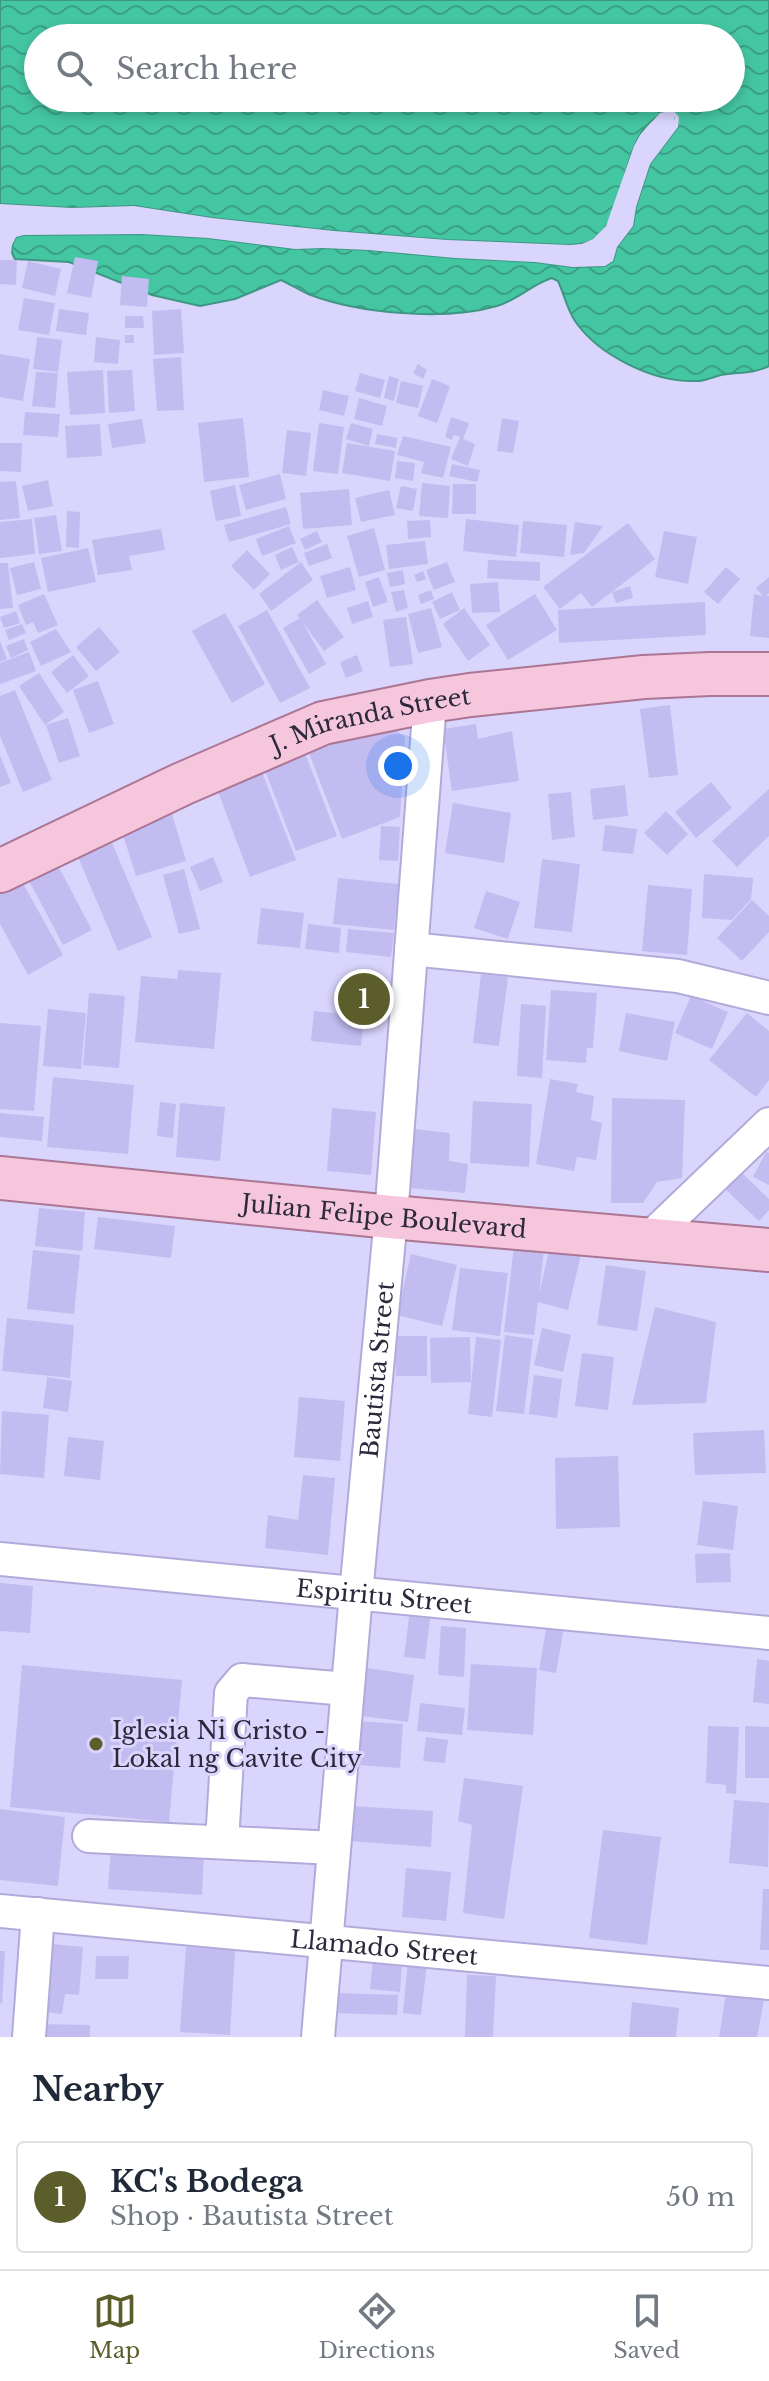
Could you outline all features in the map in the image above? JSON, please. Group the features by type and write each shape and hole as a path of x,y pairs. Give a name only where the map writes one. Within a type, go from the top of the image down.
{"main road":[{"name":"J. Miranda Street","path":"0,871 182,784 323,723 430,701 644,677 769,674"},
{"name":"Julian Felipe Boulevard","path":"0,1178 769,1250"}],"street":[{"name":"Bautista Street","path":"318,2037 391,1217 430,701"},
{"path":"411,949 678,976 769,998"},
{"path":"650,1238 769,1124"},
{"name":"Espiritu Street","path":"0,1559 769,1633"},
{"path":"222,1842 231,1693 242,1680 347,1689"},
{"path":"89,1836 334,1848"},
{"name":"Llamado Street","path":"0,1911 769,1983"},
{"path":"29,2037 38,1914"}],"water":[{"path":"0,0 769,0 769,366 757,370 700,381 664,377 629,365 585,334 572,316 558,281 552,278 497,306 453,313 377,311 329,301 281,280 235,299 200,306 152,295 69,262 15,259 12,253 16,237 24,235 142,234 208,238 295,249 369,250 573,267 605,266 613,261 617,247 633,226 650,164 678,127 674,112 745,112 745,24 24,24 24,112 668,112 655,118 642,132 606,226 594,239 579,244 447,240 334,231 134,206 72,208 0,204"}],"pier":[{"path":"675,112 679,117 678,127 650,164 633,226 617,247 613,261 605,266 573,267 369,250 295,249 208,238 142,234 24,235 16,237 11,253 7,252 13,235 23,231 142,230 209,234 295,245 369,246 573,263 604,262 610,258 614,245 629,225 646,163 674,125 675,118 671,114 662,117 643,137 609,229 596,242 583,248 447,244 211,222 134,210 72,212 0,208 0,204 72,208 134,206 334,231 447,240 582,244 593,239 606,226 634,146 660,113"}],"building":[{"path":"75,257 98,261 91,298 67,293"},
{"path":"0,260 17,260 16,285 0,284"},
{"path":"28,261 61,269 55,296 22,288"},
{"path":"122,276 149,279 147,307 120,305"},
{"path":"24,298 55,303 49,335 18,330"},
{"path":"59,309 89,313 86,335 56,331"},
{"path":"181,309 184,353 154,355 152,311"},
{"path":"125,316 143,316 144,328 125,328"},
{"path":"125,335 134,335 134,343 125,343"},
{"path":"37,337 62,340 58,372 33,369"},
{"path":"96,337 120,340 118,364 94,362"},
{"path":"0,354 30,359 23,401 0,397"},
{"path":"181,357 184,410 157,411 153,359"},
{"path":"418,364 427,370 423,379 413,373"},
{"path":"103,370 105,413 70,415 67,372"},
{"path":"132,370 135,411 109,413 107,371"},
{"path":"36,372 58,373 55,408 32,406"},
{"path":"360,373 385,380 380,398 355,391"},
{"path":"389,376 399,379 394,401 384,398"},
{"path":"432,379 450,386 437,423 418,416"},
{"path":"401,381 423,386 418,408 396,403"},
{"path":"323,390 349,396 344,416 319,410"},
{"path":"359,398 387,406 382,426 354,419"},
{"path":"25,412 60,414 58,437 23,435"},
{"path":"451,417 469,423 463,439 475,444 468,466 451,459 460,437 454,435 452,440 445,437"},
{"path":"243,418 249,477 204,482 198,423"},
{"path":"502,418 519,421 513,453 497,451"},
{"path":"142,419 146,443 112,448 108,424"},
{"path":"319,423 344,427 338,474 313,471"},
{"path":"351,423 373,429 369,446 346,439"},
{"path":"100,424 102,456 67,458 65,426"},
{"path":"287,430 311,433 306,476 282,473"},
{"path":"377,434 397,438 396,448 375,444"},
{"path":"403,436 451,447 443,478 421,473 424,462 397,455"},
{"path":"0,443 22,443 21,472 0,471"},
{"path":"347,443 395,451 390,481 342,473"},
{"path":"397,461 415,463 413,481 395,478"},
{"path":"452,464 480,470 477,482 449,476"},
{"path":"280,474 286,499 246,510 239,485"},
{"path":"48,480 53,506 28,511 22,486"},
{"path":"16,481 20,518 0,520 0,482"},
{"path":"422,483 450,486 448,518 419,516"},
{"path":"453,484 476,484 476,514 452,514"},
{"path":"235,485 241,516 216,521 210,491"},
{"path":"401,486 417,489 413,511 396,508"},
{"path":"349,489 352,525 303,529 300,493"},
{"path":"389,490 395,515 361,522 355,498"},
{"path":"286,507 291,524 229,542 224,525"},
{"path":"67,511 80,512 79,548 66,547"},
{"path":"56,515 62,551 39,554 34,518"},
{"path":"32,519 35,554 0,558 0,522"},
{"path":"466,519 519,525 516,557 463,551"},
{"path":"430,520 431,537 408,539 407,521"},
{"path":"523,521 567,525 564,557 520,553"},
{"path":"575,522 603,526 584,553 570,555"},
{"path":"628,523 655,559 592,607 581,593 560,609 543,587"},
{"path":"289,526 296,543 262,556 256,539"},
{"path":"374,528 385,570 359,577 347,536"},
{"path":"161,529 165,550 129,556 132,570 98,575 92,540"},
{"path":"317,531 322,542 305,550 300,539"},
{"path":"664,531 697,537 688,584 655,577"},
{"path":"425,541 428,564 389,569 386,545"},
{"path":"327,544 332,558 309,566 304,553"},
{"path":"292,547 299,562 281,570 275,555"},
{"path":"88,548 96,582 48,592 41,558"},
{"path":"247,550 270,574 254,590 231,566"},
{"path":"488,560 540,562 540,581 487,578"},
{"path":"34,562 41,589 17,595 10,568"},
{"path":"301,562 313,580 271,611 259,594"},
{"path":"447,562 455,582 434,590 426,570"},
{"path":"0,563 8,563 13,608 0,609"},
{"path":"350,567 356,590 327,598 320,576"},
{"path":"726,567 740,579 718,604 704,592"},
{"path":"403,570 405,584 390,587 387,573"},
{"path":"423,571 426,579 417,582 414,575"},
{"path":"379,577 388,602 373,607 365,582"},
{"path":"769,577 769,593 766,596 769,596 769,638 750,636 754,594 763,596 756,588"},
{"path":"498,582 500,612 472,613 470,584"},
{"path":"630,586 633,598 616,603 612,592"},
{"path":"404,590 408,608 396,612 391,592"},
{"path":"431,590 434,599 421,604 418,595"},
{"path":"452,592 460,610 440,619 432,602"},
{"path":"44,594 58,625 38,633 33,622 26,625 18,605"},
{"path":"535,594 557,630 508,660 486,625"},
{"path":"317,600 344,637 324,651 297,615"},
{"path":"368,601 373,617 352,624 347,608"},
{"path":"705,602 706,635 559,643 558,610"},
{"path":"431,608 442,647 418,653 408,614"},
{"path":"464,608 490,645 468,661 443,624"},
{"path":"267,610 310,688 280,703 238,626"},
{"path":"16,611 20,623 4,628 0,617"},
{"path":"225,613 265,684 232,703 192,631"},
{"path":"406,617 413,664 390,667 383,620"},
{"path":"300,618 326,664 309,674 283,628"},
{"path":"22,624 26,633 9,640 5,630"},
{"path":"99,627 120,652 96,671 76,647"},
{"path":"56,629 71,652 41,666 30,642"},
{"path":"24,639 28,650 11,658 6,646"},
{"path":"0,641 7,659 0,662"},
{"path":"29,652 36,671 0,684 0,663"},
{"path":"73,655 89,676 67,693 51,672"},
{"path":"357,655 363,671 346,678 340,662"},
{"path":"39,673 64,712 45,725 19,686"},
{"path":"98,681 114,724 89,733 73,690"},
{"path":"15,690 52,780 23,792 0,736 0,696"},
{"path":"670,705 678,775 649,778 640,709"},
{"path":"68,718 80,756 59,763 46,725"},
{"path":"387,724 405,737 400,817 342,839 307,748"},
{"path":"476,724 478,739 512,731 519,781 452,791 443,729"},
{"path":"305,753 337,836 296,851 264,768"},
{"path":"0,755 11,783 0,787"},
{"path":"262,772 296,860 250,877 217,789"},
{"path":"711,782 732,808 696,838 675,812"},
{"path":"625,785 628,816 593,820 590,789"},
{"path":"769,789 769,836 737,867 712,841"},
{"path":"571,792 575,837 552,840 548,794"},
{"path":"453,803 511,813 504,863 445,853"},
{"path":"170,807 186,861 136,876 123,835"},
{"path":"666,811 688,834 667,855 644,833"},
{"path":"605,825 637,829 633,854 602,851"},
{"path":"381,826 400,827 398,861 379,860"},
{"path":"112,843 152,937 118,951 78,857"},
{"path":"213,857 223,882 200,891 190,867"},
{"path":"542,859 580,864 572,932 534,928"},
{"path":"55,860 92,930 63,945 26,875"},
{"path":"184,869 200,929 179,934 163,875"},
{"path":"704,874 753,878 751,899 732,920 702,918"},
{"path":"338,878 399,884 394,930 333,924"},
{"path":"21,880 63,955 28,975 0,924 0,892"},
{"path":"648,885 692,889 687,955 642,951"},
{"path":"486,891 520,902 508,939 474,928"},
{"path":"752,900 769,916 769,932 742,961 717,938"},
{"path":"261,908 304,913 300,948 257,944"},
{"path":"308,924 341,928 339,953 305,949"},
{"path":"348,929 394,933 391,957 346,952"},
{"path":"178,970 221,973 214,1049 135,1042 141,976 177,979"},
{"path":"481,974 508,977 499,1046 473,1043"},
{"path":"551,990 597,993 593,1048 587,1048 586,1063 546,1060"},
{"path":"89,993 125,996 119,1068 83,1065"},
{"path":"691,996 728,1012 712,1049 675,1033"},
{"path":"521,1004 546,1006 542,1078 517,1076"},
{"path":"48,1009 86,1013 81,1069 43,1066"},
{"path":"314,1011 364,1016 361,1046 311,1041"},
{"path":"626,1013 675,1022 667,1061 619,1051"},
{"path":"747,1013 769,1031 769,1080 756,1097 709,1060"},
{"path":"0,1023 41,1026 34,1111 0,1109"},
{"path":"53,1077 134,1085 128,1154 47,1147"},
{"path":"550,1079 578,1084 576,1092 594,1096 591,1120 602,1123 596,1160 577,1157 574,1171 536,1164"},
{"path":"612,1098 685,1100 682,1178 657,1182 643,1203 611,1203"},
{"path":"473,1101 532,1104 529,1167 470,1163"},
{"path":"160,1102 176,1104 173,1138 157,1136"},
{"path":"180,1103 225,1107 220,1161 176,1157"},
{"path":"332,1108 376,1112 371,1175 327,1171"},
{"path":"0,1113 44,1117 42,1141 0,1137"},
{"path":"414,1129 450,1133 449,1161 468,1164 465,1193 409,1188"},
{"path":"766,1152 769,1153 769,1185 753,1177"},
{"path":"741,1172 769,1199 769,1210 759,1221 725,1189"},
{"path":"39,1208 85,1212 82,1251 35,1246"},
{"path":"98,1217 175,1226 171,1258 94,1249"},
{"path":"551,1242 582,1250 568,1310 538,1302 534,1335 504,1332 514,1246 544,1250 539,1294"},
{"path":"33,1250 80,1255 74,1314 27,1309"},
{"path":"411,1254 457,1265 442,1326 397,1315"},
{"path":"606,1265 646,1271 637,1331 597,1325"},
{"path":"460,1268 508,1273 500,1336 452,1330"},
{"path":"655,1307 716,1322 706,1403 632,1405"},
{"path":"7,1318 74,1325 70,1378 2,1371"},
{"path":"542,1328 571,1335 563,1372 534,1365"},
{"path":"505,1335 533,1339 524,1414 496,1411"},
{"path":"395,1336 427,1336 427,1376 396,1376"},
{"path":"470,1337 471,1382 431,1383 430,1338"},
{"path":"476,1337 501,1340 492,1417 468,1414"},
{"path":"582,1353 614,1357 608,1410 575,1406"},
{"path":"534,1375 562,1379 557,1418 529,1414"},
{"path":"47,1377 72,1381 68,1412 43,1408"},
{"path":"299,1397 345,1401 340,1461 294,1457"},
{"path":"2,1411 49,1415 44,1478 0,1474"},
{"path":"764,1430 766,1473 695,1475 693,1433"},
{"path":"68,1437 104,1441 100,1480 64,1476"},
{"path":"618,1456 620,1527 556,1529 555,1458"},
{"path":"303,1475 335,1478 328,1555 265,1548 268,1515 298,1520"},
{"path":"703,1501 738,1506 733,1550 697,1545"},
{"path":"730,1553 731,1582 696,1583 695,1554"},
{"path":"0,1583 33,1586 30,1633 0,1631"},
{"path":"410,1609 431,1612 425,1659 404,1657"},
{"path":"547,1624 564,1627 556,1673 539,1670"},
{"path":"441,1626 466,1628 464,1677 438,1675"},
{"path":"757,1659 769,1661 769,1704 753,1702"},
{"path":"471,1664 537,1668 533,1735 467,1730"},
{"name":"Iglesia Ni Cristo - Lokal ng Cavite City","path":"22,1665 182,1680 169,1822 10,1807"},
{"path":"367,1668 414,1675 408,1722 362,1716"},
{"path":"420,1703 465,1708 462,1735 417,1731"},
{"path":"358,1721 403,1724 400,1768 356,1765"},
{"path":"708,1726 739,1727 736,1794 726,1793 726,1785 706,1783"},
{"path":"745,1726 769,1727 769,1778 745,1778"},
{"path":"426,1737 448,1740 445,1763 423,1761"},
{"path":"464,1778 523,1786 504,1919 463,1913 472,1825 458,1821"},
{"path":"734,1800 769,1803 768,1867 729,1863"},
{"path":"352,1806 433,1811 431,1847 350,1841"},
{"path":"0,1809 65,1817 58,1886 0,1880"},
{"path":"603,1830 661,1837 647,1945 589,1938"},
{"path":"111,1848 204,1853 202,1895 108,1889"},
{"path":"406,1868 451,1872 446,1921 402,1917"},
{"path":"763,1889 769,1889 769,1950 760,1950"},
{"path":"42,1943 83,1947 79,1995 65,1994 62,2014 35,2011"},
{"path":"186,1947 235,1950 230,2035 180,2032"},
{"path":"0,1951 5,1951 2,2004 0,2003"},
{"path":"96,1956 129,1956 128,1979 95,1979"},
{"path":"373,1959 402,1962 400,1992 370,1989"},
{"path":"408,1960 427,1963 421,2015 403,2013"},
{"path":"467,1975 496,1976 493,2037 465,2037"},
{"path":"334,1993 398,1995 397,2015 333,2013"},
{"path":"726,1993 764,2000 757,2037 719,2037"},
{"path":"632,2002 679,2008 676,2037 629,2037"},
{"path":"38,2024 90,2025 90,2037 37,2037"}],"place":[{"name":"KC's Bodega","path":"364,999"},
{"name":"Iglesia Ni Cristo - Lokal ng Cavite City","path":"96,1744"}]}
